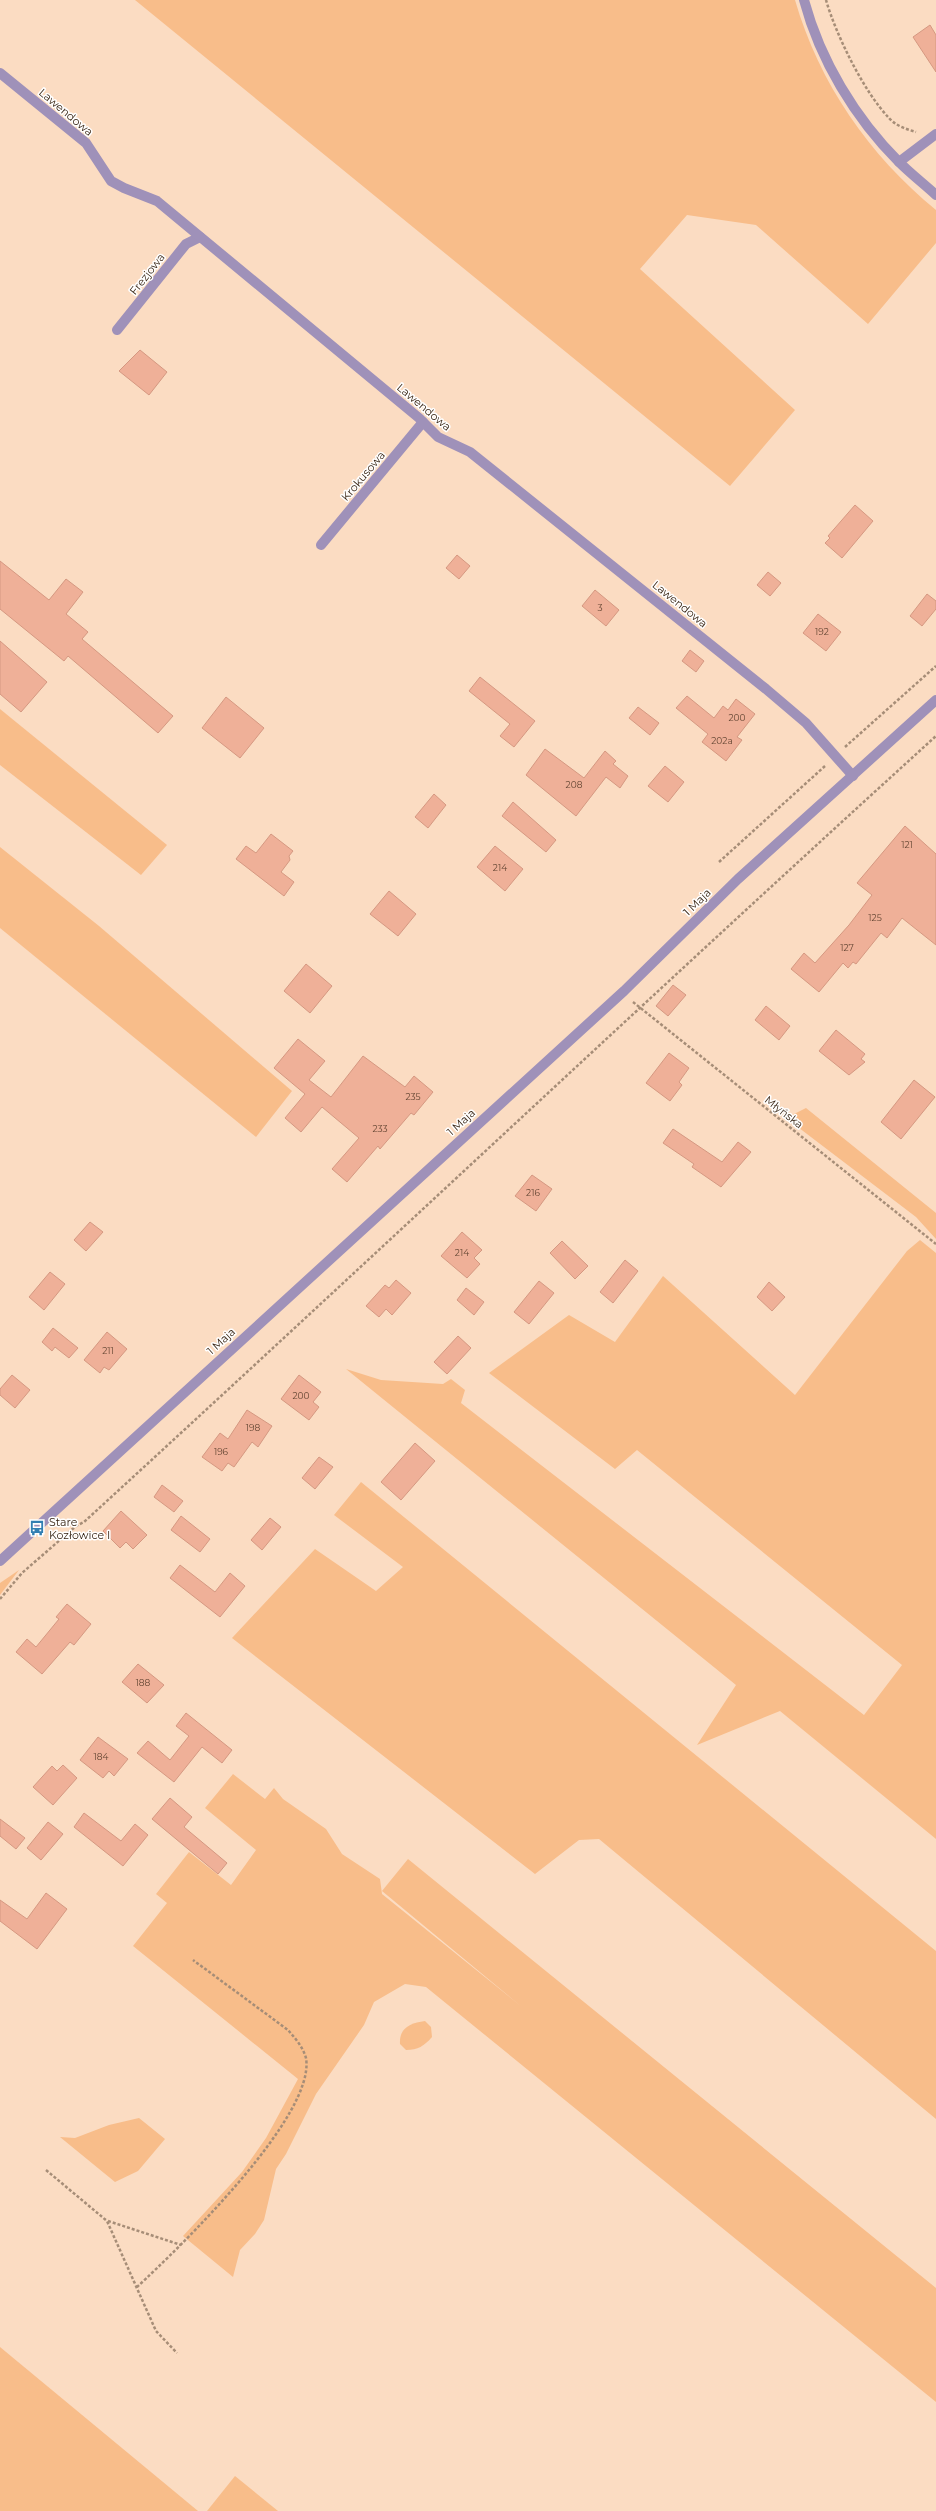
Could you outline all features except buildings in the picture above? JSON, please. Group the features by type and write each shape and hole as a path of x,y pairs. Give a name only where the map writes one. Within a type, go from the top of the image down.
{"street":[{"path":"804,0 809,19 832,72 862,118 899,162 936,194"},
{"name":"Lawendowa","path":"0,73 86,143 112,181 124,188 157,201 423,422 438,437 470,452 766,689 806,723 853,776"},
{"path":"899,162 936,134"},
{"name":"Frezjowa","path":"117,330 186,244 200,237"},
{"name":"Krokusowa","path":"321,545 423,422"},
{"name":"1 Maja","path":"0,1561 624,991 738,879 936,700"}],"path":[{"path":"826,0 841,40 855,67 879,105 895,124 921,135"},
{"path":"0,1599 22,1574 124,1486 936,736"},
{"name":"Młyńska","path":"624,991 640,1009 936,1244"},
{"path":"136,2287 181,2245 245,2176 288,2115 303,2088 306,2072 306,2058 288,2030 193,1960"},
{"path":"46,2170 107,2221 181,2245"},
{"path":"107,2221 156,2331 177,2353"}],"shaded area":[{"path":"135,0 795,0 805,31 818,60 832,88 849,116 889,166 936,210 936,243 868,324 756,225 687,215 640,269 795,410 730,486"},
{"path":"0,709 167,845 141,875 0,765"},
{"path":"0,847 99,926 292,1091 256,1137 0,928"},
{"path":"806,1108 936,1213 936,1239 916,1217 786,1118"},
{"path":"920,1240 936,1253 936,1839 780,1711 697,1745 736,1685 346,1369 381,1380 443,1384 451,1379 465,1390 461,1403 864,1715 902,1665 637,1450 615,1469 489,1373 569,1315 615,1342 663,1276 795,1395 907,1251"},
{"path":"361,1482 936,1951 936,2119 599,1839 579,1840 535,1874 232,1638 315,1549 376,1591 403,1567 334,1515"},
{"path":"19,1570 0,1595 0,1583"},
{"path":"233,1774 265,1799 274,1788 283,1799 326,1829 342,1854 380,1879 382,1894 522,2007 382,1891 408,1859 936,2288 936,2402 426,1987 405,1984 374,2002 364,2025 316,2094 286,2154 276,2169 264,2220 255,2234 240,2250 233,2277 183,2236 242,2172 266,2138 298,2079 133,1946 167,1903 156,1894 189,1852 231,1885 256,1850 205,1808"},
{"path":"425,2021 431,2027 432,2037 420,2047 406,2050 400,2044 401,2034 406,2027"},
{"path":"139,2118 165,2139 138,2171 115,2182 60,2137 75,2138 109,2125"},
{"path":"0,2347 198,2511 0,2511"},
{"path":"235,2476 278,2511 207,2511"}],"place":[{"name":"Stare Kozłowice I","path":"37,1528"}]}
